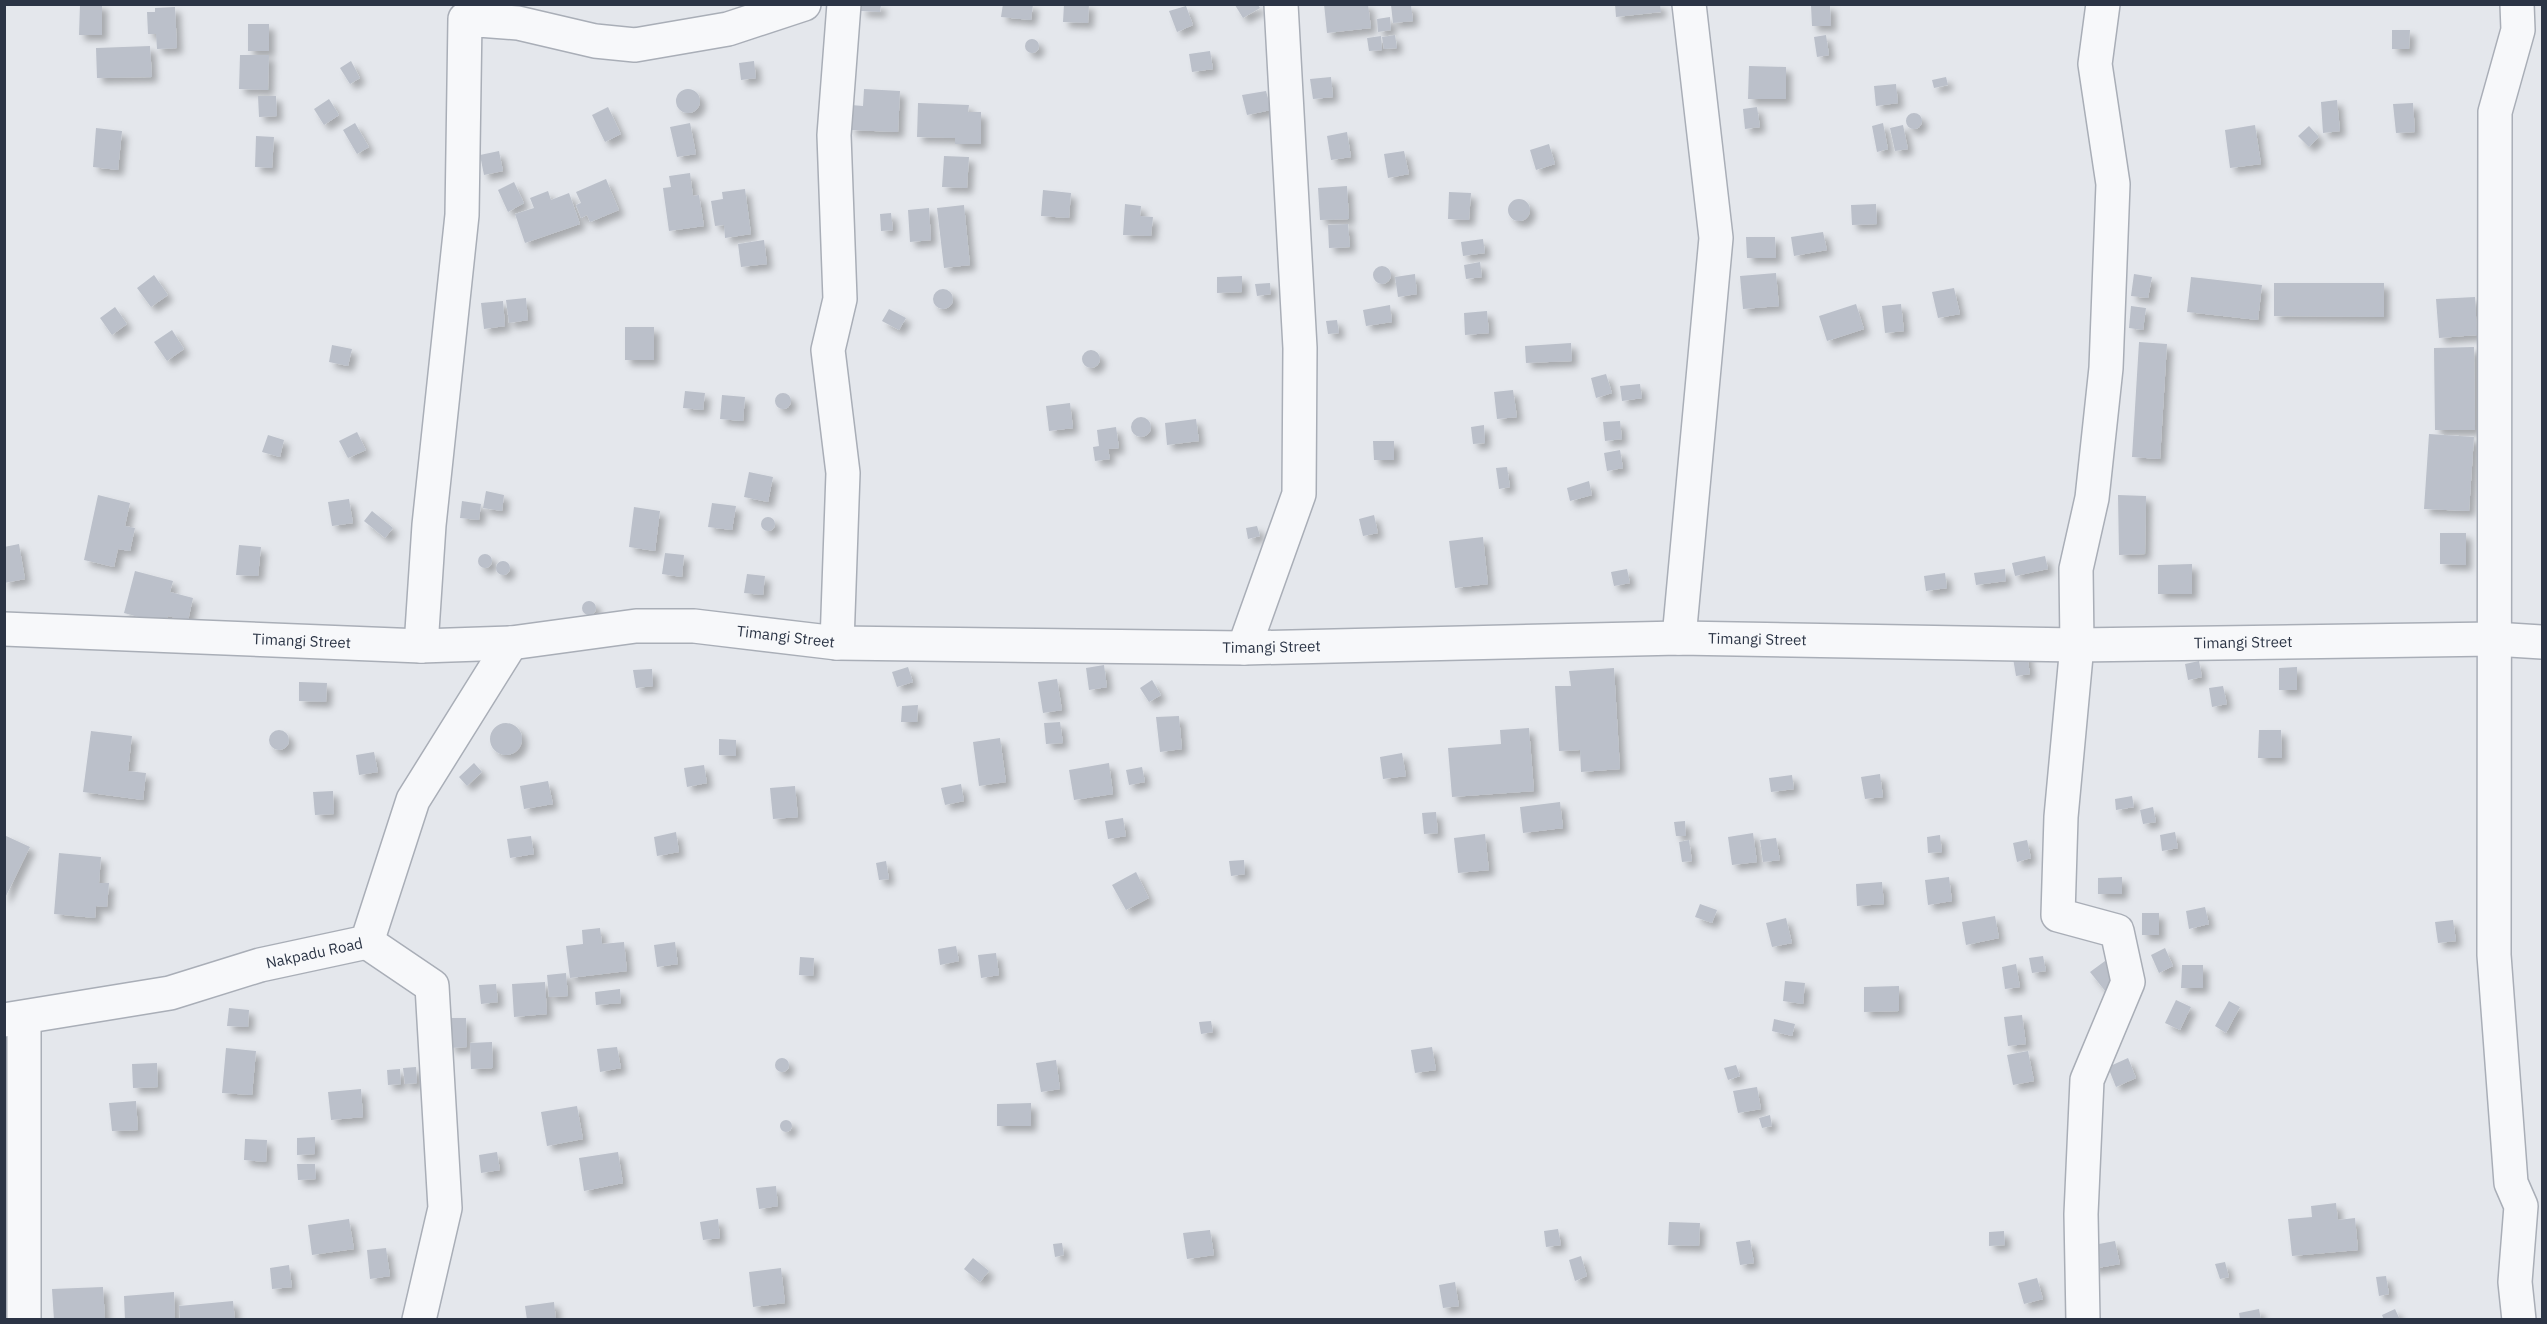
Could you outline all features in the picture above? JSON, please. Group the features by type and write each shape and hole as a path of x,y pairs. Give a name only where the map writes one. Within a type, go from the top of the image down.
{"street":[{"path":"421,646 429,525 462,215 465,19 518,23 595,41 635,45 728,29 804,4"},
{"path":"837,643 843,473 828,350 840,298 834,135 844,4"},
{"path":"1244,648 1299,494 1300,348 1281,4"},
{"path":"1679,638 1716,238 1689,4"},
{"path":"2083,1320 2081,1214 2087,1080 2128,982 2117,931 2058,915 2061,817 2077,645 2076,569 2092,498 2106,368 2113,184 2095,64 2103,4"},
{"path":"2517,4 2518,30 2494,112 2494,955 2511,1183 2522,1206 2515,1282 2519,1320"},
{"name":"Timangi Street","path":"4,629 421,646 511,643 636,626 694,626 837,643 1244,648 1679,638 2077,645 2494,639 2542,642"},
{"name":"Nakpadu Road","path":"14,1019 170,993 260,965 368,942 413,800 511,643"},
{"path":"368,942 432,986 446,1208 419,1320"},
{"path":"14,1019 24,1320"}],"building":[{"path":"80,4 102,4 102,35 79,35"},
{"path":"861,4 881,4 880,12 861,11"},
{"path":"1003,4 1033,4 1031,20 1001,17"},
{"path":"1064,4 1089,4 1088,23 1063,22"},
{"path":"1324,4 1368,4 1371,28 1327,33"},
{"path":"1615,4 1660,4 1661,12 1616,17"},
{"path":"1235,5 1258,5 1260,8 1243,18"},
{"path":"1391,5 1411,5 1413,21 1393,23"},
{"path":"1811,5 1830,5 1831,26 1812,26"},
{"path":"1186,6 1193,25 1177,32 1169,11"},
{"path":"175,7 177,48 157,49 156,34 148,34 147,12 155,12 155,8"},
{"path":"1390,17 1391,30 1378,32 1377,19"},
{"path":"248,24 269,24 269,51 248,51"},
{"path":"2392,30 2410,30 2409,49 2392,49"},
{"path":"1395,35 1397,48 1384,49 1382,37"},
{"path":"1826,35 1829,55 1817,57 1814,37"},
{"path":"1381,36 1382,50 1369,51 1367,38"},
{"path":"1032,39 1037,41 1039,46 1037,51 1032,53 1027,51 1025,46 1027,41"},
{"path":"150,46 152,77 97,78 96,48"},
{"path":"1210,51 1213,69 1192,72 1189,54"},
{"path":"240,55 269,55 268,90 239,89"},
{"path":"351,61 360,78 350,84 340,68"},
{"path":"754,61 756,78 741,80 739,63"},
{"path":"1749,66 1786,67 1786,99 1748,99"},
{"path":"1331,77 1333,97 1313,99 1310,79"},
{"path":"1946,77 1948,85 1934,88 1932,80"},
{"path":"1896,84 1898,103 1876,106 1874,86"},
{"path":"688,89 693,90 699,96 699,106 693,112 688,113 683,112 677,106 676,101 677,96 683,90"},
{"path":"864,89 900,91 898,132 850,130 851,105 863,106"},
{"path":"1266,91 1271,110 1247,115 1242,95"},
{"path":"258,96 276,96 277,116 259,117"},
{"path":"329,99 339,115 324,125 314,109"},
{"path":"2337,100 2340,131 2323,133 2321,102"},
{"path":"918,103 969,105 968,112 981,112 981,144 955,144 955,138 917,137"},
{"path":"2413,103 2415,132 2396,133 2393,104"},
{"path":"608,107 621,134 605,142 592,115"},
{"path":"1757,107 1760,127 1745,129 1743,109"},
{"path":"1914,113 1922,121 1914,129 1906,121"},
{"path":"355,123 369,147 357,154 343,130"},
{"path":"690,123 696,154 677,157 670,127"},
{"path":"1883,123 1888,149 1877,152 1872,126"},
{"path":"1903,125 1908,149 1895,151 1890,128"},
{"path":"2255,125 2261,164 2230,168 2225,130"},
{"path":"2309,126 2319,137 2309,147 2298,136"},
{"path":"96,128 122,131 118,170 93,167"},
{"path":"1347,132 1351,157 1331,160 1327,136"},
{"path":"256,136 274,137 272,168 255,167"},
{"path":"1549,144 1555,164 1536,170 1530,150"},
{"path":"499,151 503,171 484,175 480,155"},
{"path":"1404,151 1409,174 1388,178 1384,154"},
{"path":"944,156 969,157 967,188 942,187"},
{"path":"690,173 693,196 699,195 704,226 669,231 663,188 671,187 669,176"},
{"path":"606,179 619,210 590,222 587,215 581,218 576,205 581,203 576,192"},
{"path":"514,182 524,203 508,212 498,190"},
{"path":"1347,186 1349,219 1320,220 1318,188"},
{"path":"745,189 751,234 725,238 724,225 715,226 711,201 723,199 722,192"},
{"path":"1043,190 1071,193 1069,218 1041,216"},
{"path":"548,191 551,200 569,193 580,224 525,243 515,214 534,208 530,198"},
{"path":"1449,192 1471,193 1469,220 1448,219"},
{"path":"1519,199 1527,202 1530,210 1527,218 1519,221 1511,218 1508,210 1511,202"},
{"path":"1125,204 1141,206 1140,216 1153,217 1151,236 1123,235"},
{"path":"1876,204 1877,224 1852,225 1851,205"},
{"path":"964,205 970,265 944,268 937,208"},
{"path":"929,208 931,240 910,242 908,210"},
{"path":"891,213 893,230 881,231 880,214"},
{"path":"1348,224 1350,247 1329,248 1328,225"},
{"path":"1823,232 1827,250 1794,256 1791,237"},
{"path":"1746,237 1775,237 1776,258 1747,258"},
{"path":"1483,239 1485,253 1463,256 1461,242"},
{"path":"764,240 767,264 741,267 738,244"},
{"path":"1480,262 1482,277 1466,279 1464,265"},
{"path":"1378,266 1386,266 1391,271 1389,282 1378,284 1373,279 1373,271"},
{"path":"1776,273 1779,306 1743,309 1740,276"},
{"path":"1415,274 1417,294 1398,297 1395,277"},
{"path":"2134,274 2152,277 2148,298 2131,296"},
{"path":"154,275 168,295 151,307 137,288"},
{"path":"1242,276 1242,292 1217,293 1217,277"},
{"path":"2191,277 2262,285 2258,320 2187,312"},
{"path":"1270,283 1271,294 1257,296 1255,284"},
{"path":"2274,283 2384,283 2384,317 2274,316"},
{"path":"1954,288 1960,314 1938,318 1932,292"},
{"path":"943,289 950,292 953,299 950,306 943,309 936,306 933,299 936,292"},
{"path":"2475,297 2477,335 2439,338 2436,299"},
{"path":"526,298 528,320 509,323 506,300"},
{"path":"503,301 505,326 484,329 481,303"},
{"path":"1856,304 1864,329 1827,341 1819,316"},
{"path":"1901,304 1904,331 1885,333 1882,306"},
{"path":"1390,305 1392,322 1366,326 1363,310"},
{"path":"2131,306 2146,308 2143,330 2129,328"},
{"path":"115,307 127,324 112,335 100,318"},
{"path":"889,309 906,318 899,330 882,321"},
{"path":"1487,311 1489,333 1465,335 1464,313"},
{"path":"1337,320 1339,333 1328,334 1326,321"},
{"path":"625,327 654,327 654,360 625,360"},
{"path":"172,330 184,349 167,361 154,342"},
{"path":"2139,342 2167,344 2160,459 2132,457"},
{"path":"1571,343 1572,361 1526,363 1525,346"},
{"path":"332,345 352,349 348,366 329,362"},
{"path":"2474,347 2475,430 2435,430 2434,348"},
{"path":"1091,350 1097,353 1100,359 1097,365 1091,368 1085,365 1082,359 1085,353"},
{"path":"1606,374 1612,393 1596,398 1591,378"},
{"path":"1640,384 1642,398 1622,401 1620,386"},
{"path":"1513,390 1517,417 1497,419 1494,392"},
{"path":"685,391 705,393 703,410 683,408"},
{"path":"783,393 789,395 791,401 789,407 783,409 777,407 775,401 777,395"},
{"path":"722,395 745,397 743,421 720,419"},
{"path":"1070,403 1073,428 1049,431 1046,406"},
{"path":"1141,417 1148,420 1151,427 1148,434 1141,437 1134,434 1131,427 1134,420"},
{"path":"1196,419 1199,441 1167,445 1165,423"},
{"path":"1620,421 1622,439 1605,441 1603,422"},
{"path":"1484,425 1485,443 1473,444 1471,427"},
{"path":"1116,427 1119,448 1108,449 1110,459 1095,461 1093,447 1099,446 1097,430"},
{"path":"357,432 366,450 348,458 339,441"},
{"path":"2429,434 2474,437 2469,511 2424,509"},
{"path":"268,435 284,440 280,457 262,452"},
{"path":"1373,441 1394,441 1394,460 1374,460"},
{"path":"1620,450 1623,468 1607,471 1604,453"},
{"path":"1507,467 1510,487 1499,489 1496,468"},
{"path":"749,472 773,477 768,502 744,497"},
{"path":"1589,481 1592,495 1570,501 1567,488"},
{"path":"486,491 504,495 502,511 483,508"},
{"path":"98,495 130,503 125,526 135,528 130,551 118,549 114,567 84,560"},
{"path":"2118,495 2146,496 2145,554 2119,555"},
{"path":"349,499 353,523 332,526 328,502"},
{"path":"462,501 481,504 479,520 460,518"},
{"path":"712,503 736,506 732,530 708,527"},
{"path":"634,507 660,511 655,551 629,547"},
{"path":"372,511 393,528 385,538 364,521"},
{"path":"1374,515 1378,533 1363,536 1359,519"},
{"path":"765,517 771,517 775,524 771,531 765,531 761,527 761,521"},
{"path":"1257,526 1260,536 1248,539 1246,528"},
{"path":"2440,533 2466,533 2466,565 2440,564"},
{"path":"1483,537 1488,584 1455,588 1449,541"},
{"path":"19,544 25,579 4,583 4,547"},
{"path":"239,545 261,547 258,576 236,575"},
{"path":"665,553 684,555 682,577 662,574"},
{"path":"485,554 490,556 492,561 490,566 485,568 480,566 478,561 480,556"},
{"path":"2045,556 2048,569 2015,576 2012,563"},
{"path":"503,561 508,563 510,568 508,573 503,575 498,573 496,568 498,563"},
{"path":"2192,564 2192,594 2158,594 2158,565"},
{"path":"1627,569 1630,583 1614,586 1611,572"},
{"path":"2005,569 2006,581 1976,585 1974,573"},
{"path":"135,571 173,581 170,592 193,598 188,621 168,616 166,624 124,613"},
{"path":"1945,573 1947,588 1926,591 1924,576"},
{"path":"747,574 765,576 763,595 744,593"},
{"path":"589,601 594,603 596,608 594,613 589,615 584,613 582,608 584,603"},
{"path":"2026,649 2030,674 2016,676 2012,652"},
{"path":"2199,661 2202,677 2188,680 2185,664"},
{"path":"1104,665 1107,687 1089,690 1086,668"},
{"path":"908,667 913,682 897,687 892,672"},
{"path":"2297,667 2297,690 2279,690 2279,668"},
{"path":"1614,668 1620,769 1581,772 1580,750 1559,751 1555,686 1571,686 1569,671"},
{"path":"652,669 653,686 636,688 633,670"},
{"path":"1057,679 1062,710 1043,713 1038,682"},
{"path":"1152,680 1161,695 1149,702 1140,688"},
{"path":"299,682 327,683 326,702 299,701"},
{"path":"2223,686 2227,704 2212,707 2209,688"},
{"path":"918,705 917,722 901,722 902,706"},
{"path":"1179,716 1182,749 1160,752 1156,717"},
{"path":"1060,722 1063,743 1046,744 1044,723"},
{"path":"506,723 517,728 522,739 517,750 506,755 495,750 490,739 495,728"},
{"path":"1529,728 1534,791 1452,797 1448,748 1501,744 1500,730"},
{"path":"279,730 286,733 289,740 286,747 279,750 272,747 269,740 272,733"},
{"path":"2259,730 2281,730 2282,758 2258,758"},
{"path":"91,731 132,736 128,771 146,773 143,800 83,792"},
{"path":"1000,738 1006,782 979,786 973,742"},
{"path":"719,739 736,740 736,756 719,755"},
{"path":"374,752 378,772 359,775 356,755"},
{"path":"1402,753 1406,776 1383,779 1380,757"},
{"path":"474,763 482,772 467,786 459,777"},
{"path":"1109,763 1113,794 1074,800 1069,770"},
{"path":"704,765 707,783 687,787 684,768"},
{"path":"1142,767 1145,782 1129,785 1126,770"},
{"path":"1880,774 1883,797 1865,799 1861,777"},
{"path":"1792,775 1794,789 1771,792 1769,778"},
{"path":"548,781 553,804 524,809 520,786"},
{"path":"961,784 964,801 945,805 941,788"},
{"path":"795,786 798,817 773,819 770,788"},
{"path":"333,791 334,814 315,815 313,792"},
{"path":"2132,796 2134,807 2116,810 2115,799"},
{"path":"1560,802 1563,828 1523,833 1520,807"},
{"path":"2153,807 2156,822 2143,824 2140,810"},
{"path":"1436,812 1438,833 1424,834 1422,813"},
{"path":"1123,818 1126,836 1108,839 1105,821"},
{"path":"1685,821 1686,836 1676,836 1674,822"},
{"path":"676,832 679,852 657,856 654,837"},
{"path":"2175,832 2178,848 2162,851 2160,835"},
{"path":"1753,833 1757,862 1732,865 1728,837"},
{"path":"1485,834 1489,870 1458,873 1454,838"},
{"path":"4,835 30,847 4,900"},
{"path":"1940,835 1942,852 1928,853 1927,837"},
{"path":"531,836 534,854 510,858 507,839"},
{"path":"1776,838 1780,860 1763,862 1760,840"},
{"path":"1689,840 1692,861 1682,862 1679,842"},
{"path":"2027,840 2031,858 2017,862 2013,843"},
{"path":"59,853 101,857 99,883 109,883 107,907 96,906 95,918 54,914"},
{"path":"1244,860 1245,874 1231,876 1229,861"},
{"path":"886,861 889,879 879,880 876,863"},
{"path":"1136,872 1149,898 1126,910 1112,885"},
{"path":"1949,877 1952,901 1928,905 1925,880"},
{"path":"2122,877 2122,894 2098,894 2098,878"},
{"path":"1882,882 1884,904 1857,906 1856,884"},
{"path":"1700,904 1717,910 1712,923 1695,917"},
{"path":"2205,907 2209,924 2189,929 2186,911"},
{"path":"2142,913 2159,913 2159,935 2142,935"},
{"path":"1995,916 1999,938 1966,945 1962,922"},
{"path":"1786,918 1792,943 1772,947 1766,923"},
{"path":"2453,920 2456,941 2438,943 2435,922"},
{"path":"600,928 602,944 624,942 627,971 570,978 566,946 583,944 582,930"},
{"path":"675,942 678,964 657,967 654,945"},
{"path":"956,946 959,961 940,965 938,949"},
{"path":"2165,948 2173,966 2159,973 2151,955"},
{"path":"996,953 999,975 981,978 978,955"},
{"path":"2043,956 2046,971 2032,973 2029,958"},
{"path":"800,957 814,958 813,976 799,975"},
{"path":"2105,961 2120,980 2106,992 2090,972"},
{"path":"2016,964 2020,987 2005,989 2002,967"},
{"path":"2182,965 2203,965 2203,988 2181,988"},
{"path":"566,973 568,996 549,997 547,975"},
{"path":"1785,981 1805,983 1803,1004 1783,1001"},
{"path":"545,982 547,1014 514,1017 512,984"},
{"path":"496,984 498,1002 481,1004 479,985"},
{"path":"1899,986 1899,1011 1864,1012 1864,987"},
{"path":"620,989 621,1003 596,1005 595,992"},
{"path":"2176,1000 2191,1007 2180,1030 2165,1023"},
{"path":"2229,1001 2240,1007 2226,1033 2215,1026"},
{"path":"229,1008 249,1010 248,1027 227,1026"},
{"path":"2022,1015 2026,1044 2008,1046 2004,1017"},
{"path":"448,1018 466,1018 467,1047 450,1048"},
{"path":"1774,1019 1795,1024 1792,1036 1772,1031"},
{"path":"1211,1021 1213,1032 1201,1034 1199,1022"},
{"path":"492,1042 493,1068 471,1069 470,1043"},
{"path":"617,1047 621,1068 600,1072 597,1049"},
{"path":"1432,1047 1436,1070 1415,1073 1411,1050"},
{"path":"226,1048 256,1051 252,1095 222,1093"},
{"path":"2028,1051 2034,1081 2013,1085 2007,1055"},
{"path":"782,1058 787,1060 789,1065 787,1070 782,1072 777,1070 775,1065 777,1060"},
{"path":"2128,1058 2136,1078 2116,1087 2108,1067"},
{"path":"1056,1060 1060,1089 1041,1092 1036,1063"},
{"path":"157,1063 158,1087 133,1088 132,1064"},
{"path":"1736,1065 1740,1076 1728,1080 1724,1068"},
{"path":"416,1067 417,1083 405,1084 403,1068"},
{"path":"400,1069 401,1084 388,1085 387,1070"},
{"path":"1757,1087 1761,1109 1738,1113 1733,1091"},
{"path":"361,1089 363,1117 331,1120 328,1092"},
{"path":"136,1101 138,1130 112,1131 109,1103"},
{"path":"1031,1103 1031,1126 997,1126 997,1104"},
{"path":"577,1106 583,1139 547,1146 541,1112"},
{"path":"1770,1115 1772,1126 1762,1128 1759,1118"},
{"path":"788,1120 792,1126 788,1132 784,1132 780,1124"},
{"path":"315,1137 315,1154 297,1155 297,1138"},
{"path":"245,1139 267,1140 266,1162 244,1160"},
{"path":"497,1152 500,1170 481,1173 479,1155"},
{"path":"618,1152 623,1183 584,1191 579,1158"},
{"path":"297,1164 315,1164 316,1179 298,1180"},
{"path":"776,1186 778,1206 759,1209 756,1188"},
{"path":"2336,1203 2338,1220 2355,1218 2358,1250 2292,1256 2288,1219 2312,1217 2311,1206"},
{"path":"349,1219 354,1249 312,1255 308,1225"},
{"path":"718,1219 720,1238 703,1240 700,1222"},
{"path":"1669,1222 1700,1223 1699,1246 1668,1245"},
{"path":"1558,1229 1561,1245 1546,1247 1544,1231"},
{"path":"1210,1230 1214,1255 1187,1259 1183,1233"},
{"path":"2004,1231 2005,1245 1989,1246 1989,1232"},
{"path":"1750,1240 1754,1263 1740,1265 1736,1242"},
{"path":"2115,1241 2120,1264 2092,1269 2088,1246"},
{"path":"1062,1243 1064,1255 1055,1257 1053,1244"},
{"path":"386,1248 390,1276 370,1279 367,1250"},
{"path":"1581,1256 1587,1276 1575,1281 1569,1260"},
{"path":"973,1258 989,1271 980,1282 964,1269"},
{"path":"2225,1262 2229,1277 2220,1279 2215,1264"},
{"path":"289,1265 292,1287 272,1289 270,1268"},
{"path":"781,1268 785,1303 753,1307 749,1272"},
{"path":"2386,1276 2389,1294 2379,1296 2376,1277"},
{"path":"2037,1278 2043,1299 2024,1304 2018,1283"},
{"path":"1455,1282 1459,1306 1443,1308 1439,1285"},
{"path":"103,1287 105,1320 54,1320 52,1289"},
{"path":"174,1292 175,1320 125,1320 124,1296"},
{"path":"233,1301 235,1320 180,1320 179,1306"},
{"path":"554,1302 556,1320 527,1320 525,1306"},
{"path":"2259,1309 2261,1320 2240,1320 2239,1313"},
{"path":"2395,1309 2400,1320 2384,1320 2382,1315"}]}
